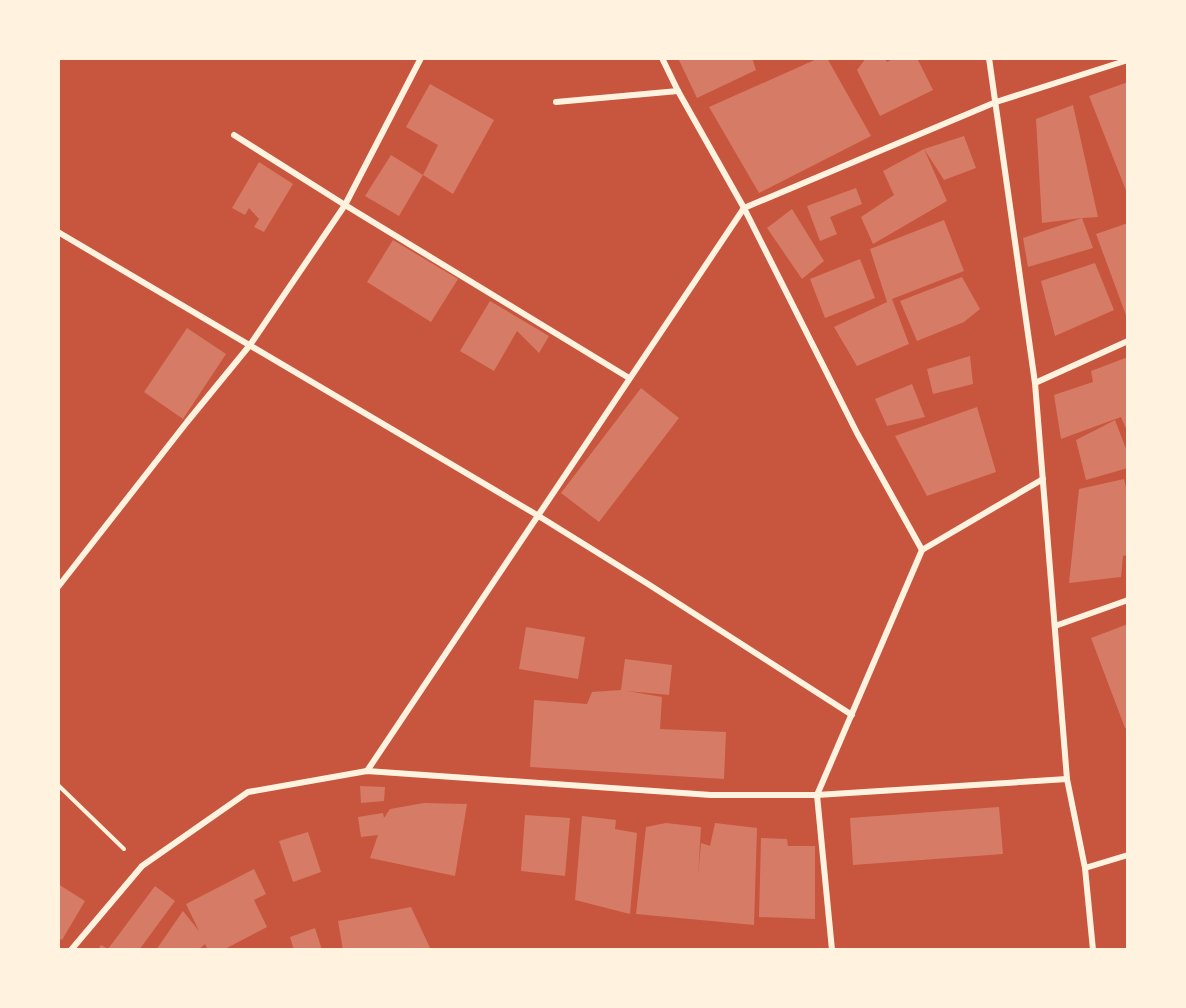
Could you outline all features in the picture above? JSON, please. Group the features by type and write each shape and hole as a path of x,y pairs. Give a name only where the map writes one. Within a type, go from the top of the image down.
{"street":[{"path":"58,587 250,345 345,205 421,58"},
{"path":"662,58 744,208 857,433 922,550"},
{"path":"989,58 1035,383 1067,778 1084,868 1093,950"},
{"path":"367,771 744,208 996,102 1128,60"},
{"path":"556,102 678,91"},
{"path":"234,135 629,378"},
{"path":"58,232 537,515 852,714"},
{"path":"1035,383 1128,341"},
{"path":"832,950 817,795 922,550 1043,479"},
{"path":"1055,626 1128,600"},
{"path":"71,950 141,866 248,792 367,771 711,795 817,795 1067,778"},
{"path":"1084,868 1128,855"}],"path":[{"path":"58,785 141,866"}],"building":[{"path":"678,58 752,58 756,70 697,98"},
{"path":"819,58 827,58 871,136 759,193 709,107"},
{"path":"866,58 885,58 887,62 894,58 917,58 933,90 880,116 857,70"},
{"path":"1128,82 1128,193 1127,193 1089,96"},
{"path":"430,84 494,120 453,194 423,175 438,145 406,127"},
{"path":"1073,105 1098,217 1042,223 1036,119"},
{"path":"964,136 976,168 944,180 924,149"},
{"path":"924,149 947,201 873,244 861,217 894,195 883,171"},
{"path":"391,155 423,175 399,216 365,196"},
{"path":"259,162 293,184 264,232 254,227 259,219 249,208 245,215 232,208"},
{"path":"856,188 862,204 830,217 837,234 820,241 807,206"},
{"path":"792,209 824,261 802,279 767,228"},
{"path":"1082,218 1093,248 1028,267 1023,238"},
{"path":"944,220 964,271 892,299 909,344 857,366 834,327 887,302 870,249"},
{"path":"1128,223 1128,318 1127,318 1096,234"},
{"path":"393,240 458,279 431,322 367,282"},
{"path":"860,259 875,298 825,318 810,279"},
{"path":"1095,263 1114,310 1055,336 1041,281"},
{"path":"962,277 980,309 964,322 917,341 900,301"},
{"path":"490,301 549,336 539,353 517,331 494,371 460,351"},
{"path":"187,328 226,354 183,419 144,392"},
{"path":"970,356 973,384 933,394 927,369"},
{"path":"1128,357 1128,433 1121,417 1061,439 1054,395 1093,382 1091,371"},
{"path":"912,384 925,417 887,426 875,399"},
{"path":"641,388 679,418 599,522 561,493"},
{"path":"977,407 996,472 927,496 895,436"},
{"path":"1115,420 1128,454 1128,468 1086,480 1076,440"},
{"path":"1124,479 1128,496 1128,555 1123,556 1121,577 1069,583 1079,489"},
{"path":"1128,624 1128,727 1125,728 1091,638"},
{"path":"526,627 585,637 578,679 519,669"},
{"path":"625,659 672,665 669,695 627,691 662,697 660,729 726,732 724,779 530,767 534,700 587,704 592,692 621,690"},
{"path":"360,786 385,787 384,801 361,803"},
{"path":"424,803 467,804 455,876 370,858 378,835 361,837 358,817 383,813 384,818 390,809"},
{"path":"999,807 1003,854 853,865 850,818"},
{"path":"525,815 570,818 565,876 521,871"},
{"path":"582,816 616,820 615,829 637,833 630,914 575,900"},
{"path":"666,823 701,827 698,877 701,843 710,846 715,823 757,828 754,925 636,914 646,827"},
{"path":"308,832 321,872 293,882 279,841"},
{"path":"761,838 787,839 788,846 815,846 815,919 759,917"},
{"path":"254,869 266,894 254,900 267,927 223,950 208,950 205,944 198,950 156,950 183,911 199,931 186,904"},
{"path":"58,884 85,901 62,940 58,938"},
{"path":"155,886 175,901 139,950 98,950 101,945 108,949"},
{"path":"411,907 431,950 343,950 338,921"},
{"path":"315,928 322,950 294,950 290,937"}]}
